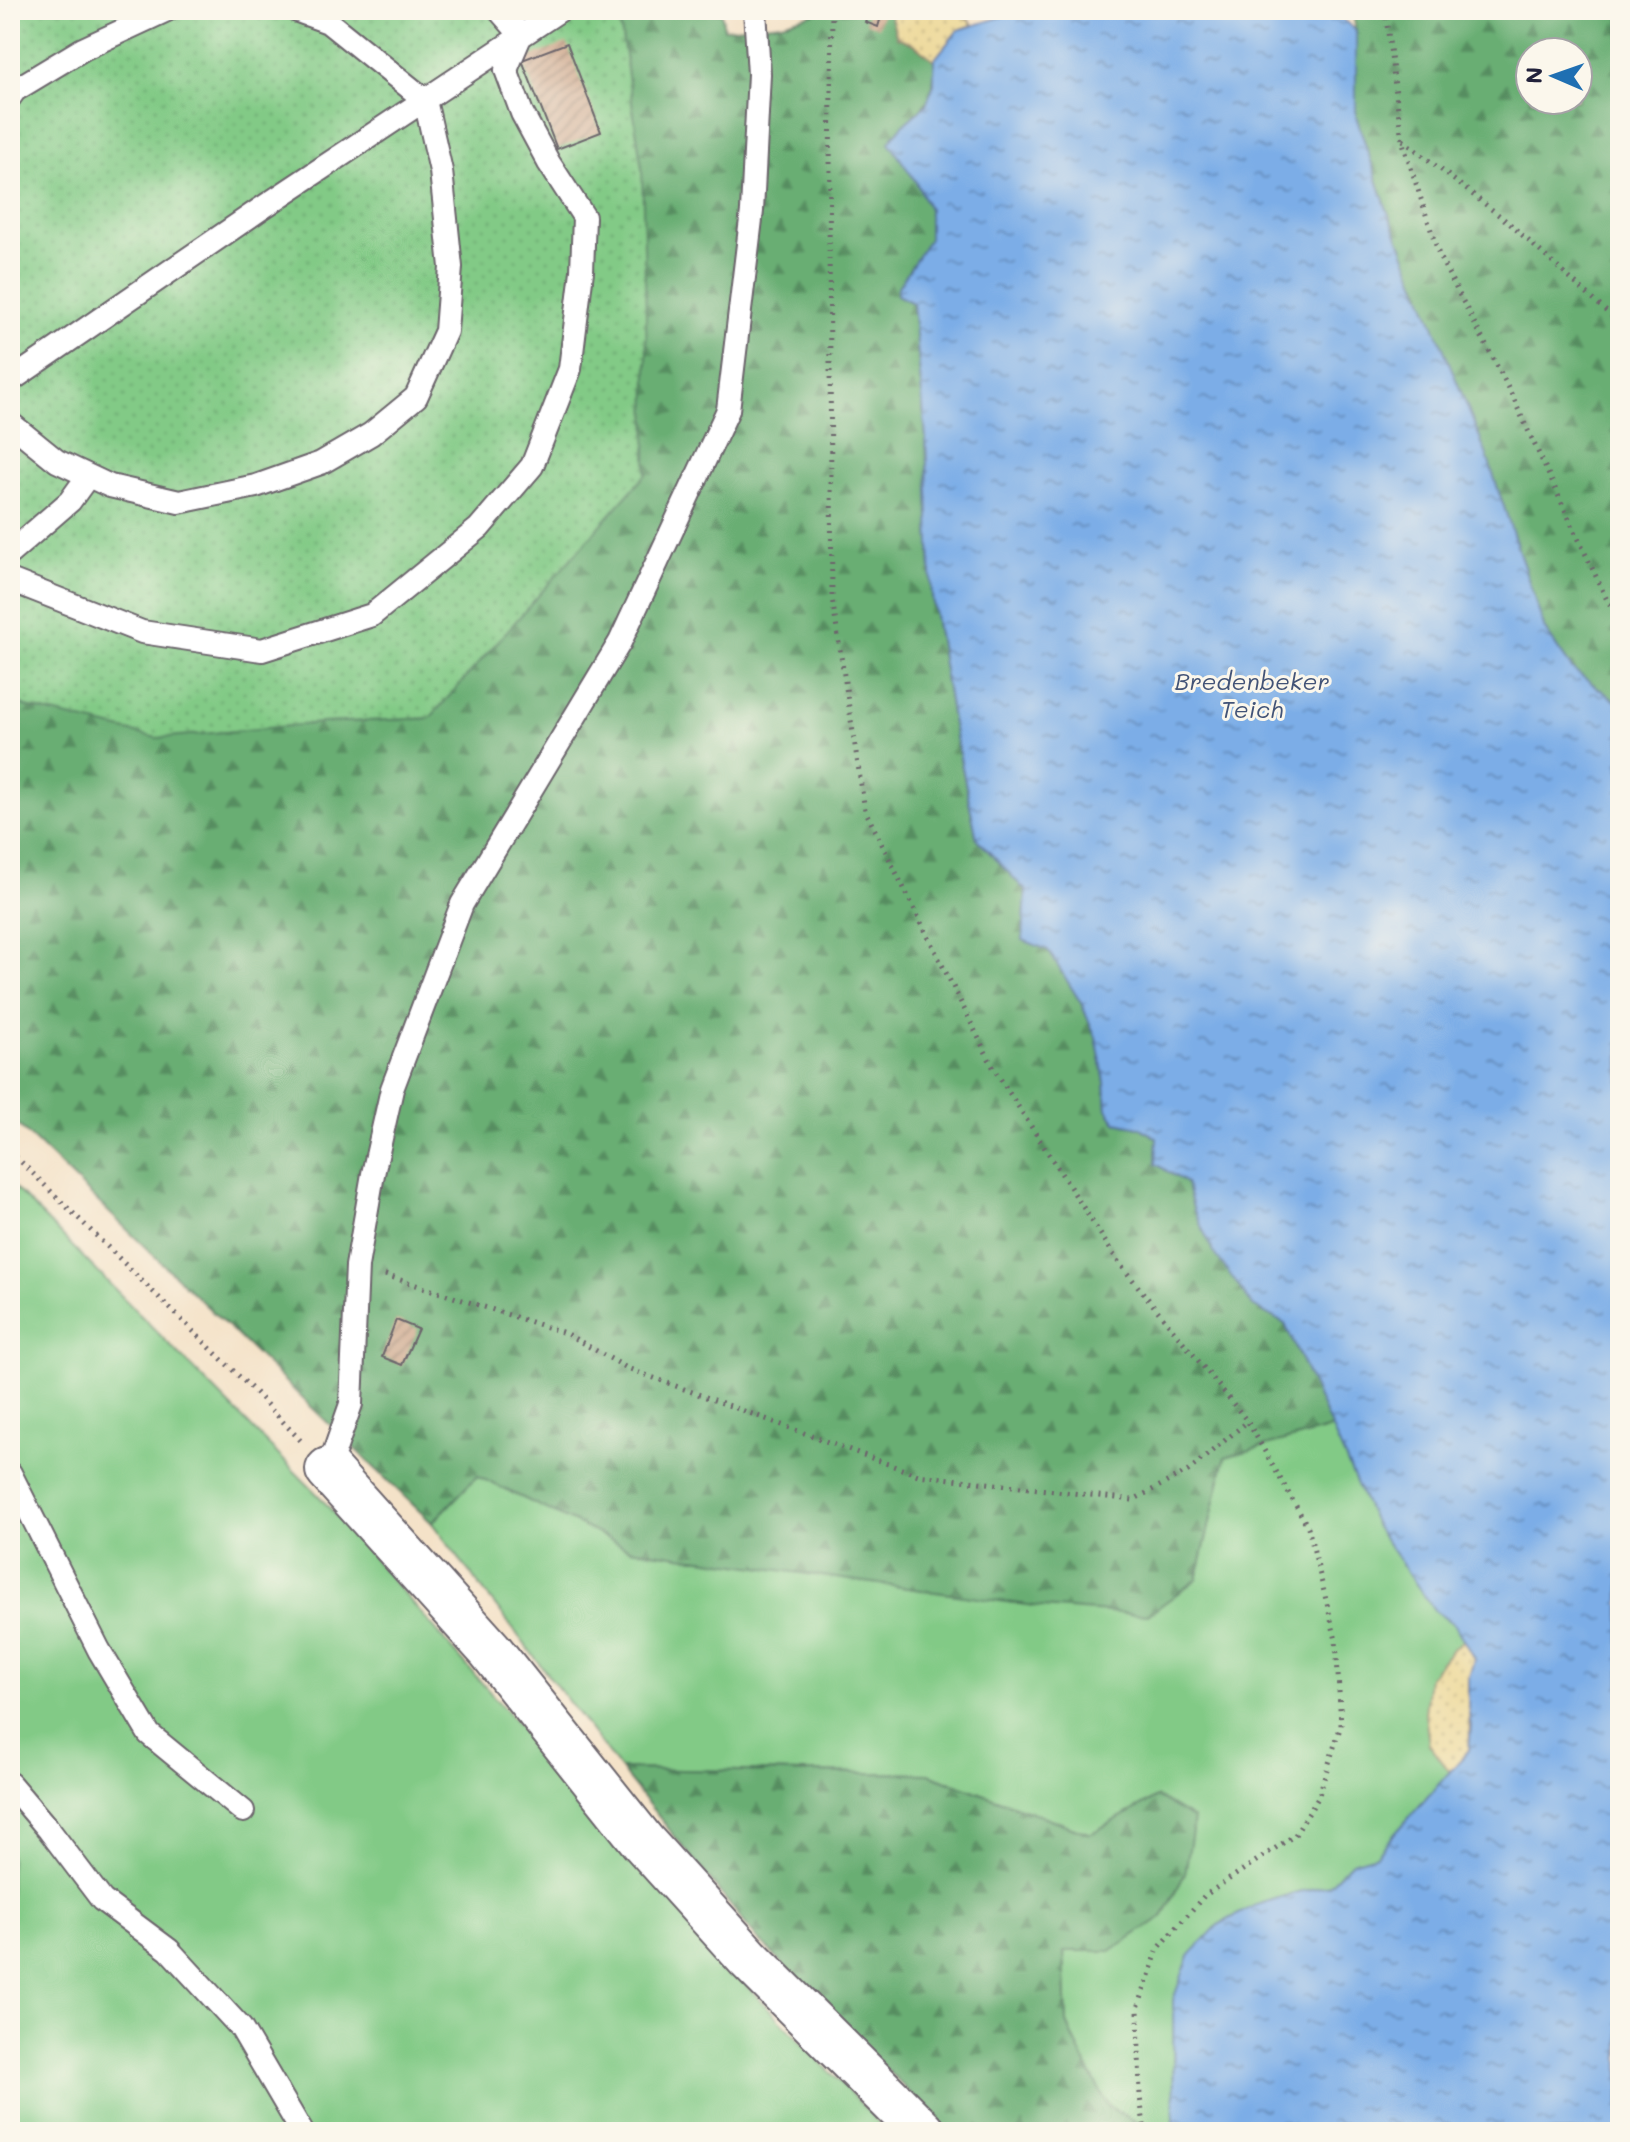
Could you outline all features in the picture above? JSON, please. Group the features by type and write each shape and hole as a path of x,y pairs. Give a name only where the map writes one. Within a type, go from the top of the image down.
{"street":[{"path":"328,1470 490,1650 643,1842 748,1958 923,2132"}],"lane":[{"path":"10,97 15,90 83,49 167,10"},
{"path":"10,423 57,461 88,476 110,486 179,502 256,486 321,463 371,434 416,397 446,331 451,267 441,171 425,100 328,22 295,10"},
{"path":"499,10 521,35"},
{"path":"10,381 259,210 560,10"},
{"path":"328,1470 351,1404 357,1266 392,1089 462,904 620,642 728,410 752,211 759,74 755,10"},
{"path":"10,580 142,632 262,650 372,615 479,528 532,466 570,369 582,271 584,217 549,163 522,113 506,70 521,35"},
{"path":"10,553 70,501 88,476"},
{"path":"10,1473 99,1650 149,1734 243,1811"},
{"path":"10,1784 102,1900 169,1950 241,2028 302,2132"}],"path":[{"path":"832,10 829,248 832,598 865,810 994,1069 1119,1263 1248,1422 1308,1527 1336,1640 1341,1725 1318,1798 1295,1835 1204,1896 1158,1949 1138,2008 1140,2097 1145,2132"},
{"path":"1385,10 1402,140 1440,258 1506,383 1607,600 1620,619"},
{"path":"1402,140 1509,223 1620,324"},
{"path":"10,1151 253,1390 328,1470"},
{"path":"357,1266 565,1333 627,1368 918,1475 1133,1500 1188,1471 1248,1422"}],"green space":[{"path":"10,10 618,10 642,169 647,357 646,474 430,718 321,723 157,738 27,707 10,698"},
{"path":"618,10 721,10 724,29 782,23 827,10 894,10 891,17 897,37 914,44 934,60 929,98 902,126 916,182 929,208 930,239 898,287 897,295 913,303 926,437 932,598 952,719 977,839 1026,891 1023,940 1048,949 1081,1003 1096,1037 1107,1109 1116,1122 1139,1127 1157,1138 1156,1164 1186,1183 1194,1211 1253,1306 1285,1324 1332,1428 1225,1457 1197,1579 1148,1615 1041,1607 630,1549 477,1476 432,1523 10,1117 10,698 27,707 321,723 430,718 642,169"},
{"path":"1352,10 1620,10 1620,704 1572,669 1545,630 1486,453 1387,210 1356,116 1356,31"},
{"path":"10,1183 320,1497 731,1969 888,2132 10,2132"},
{"path":"1332,1428 1376,1527 1435,1611 1455,1625 1464,1640 1469,1750 1376,1856 1352,1862 1329,1885 1254,1906 1218,1925 1173,2000 1174,2132 1155,2132 1109,2107 1067,2023 1064,1950 1110,1951 1157,1797 1091,1834 929,1774 620,1769 432,1523 477,1476 630,1549 1197,1579 1225,1457"},
{"path":"620,1769 929,1774 1090,1834 1157,1797 1194,1819 1185,1874 1162,1917 1110,1951 1064,1951 1067,2023 1087,2067 1109,2107 1155,2132 948,2132 756,1937"}],"sand":[{"path":"894,10 959,10 973,25 958,30 934,60 914,44 897,37 891,17"},
{"path":"1464,1640 1474,1659 1468,1680 1470,1741 1469,1750 1450,1772 1429,1744 1425,1714 1429,1677 1452,1649"}],"water":[{"name":"Bredenbeker Teich","path":"1024,10 1333,10 1356,31 1356,116 1387,210 1486,453 1545,630 1572,669 1620,704 1620,2132 1174,2132 1173,2000 1189,1956 1218,1925 1254,1906 1329,1885 1352,1862 1376,1855 1469,1750 1468,1680 1474,1659 1455,1625 1435,1611 1376,1527 1285,1324 1253,1306 1213,1251 1194,1211 1186,1183 1156,1164 1157,1138 1139,1127 1116,1122 1107,1109 1096,1037 1081,1003 1048,950 1023,940 1026,891 977,839 952,719 932,597 926,437 913,303 897,295 898,287 929,239 929,209 916,182 889,142 926,105 934,84 934,60 958,30"}],"building":[{"path":"869,10 883,10 878,27 865,22"},
{"path":"567,43 601,132 557,149 522,60"},
{"path":"396,1320 418,1329 402,1365 382,1357"}]}
